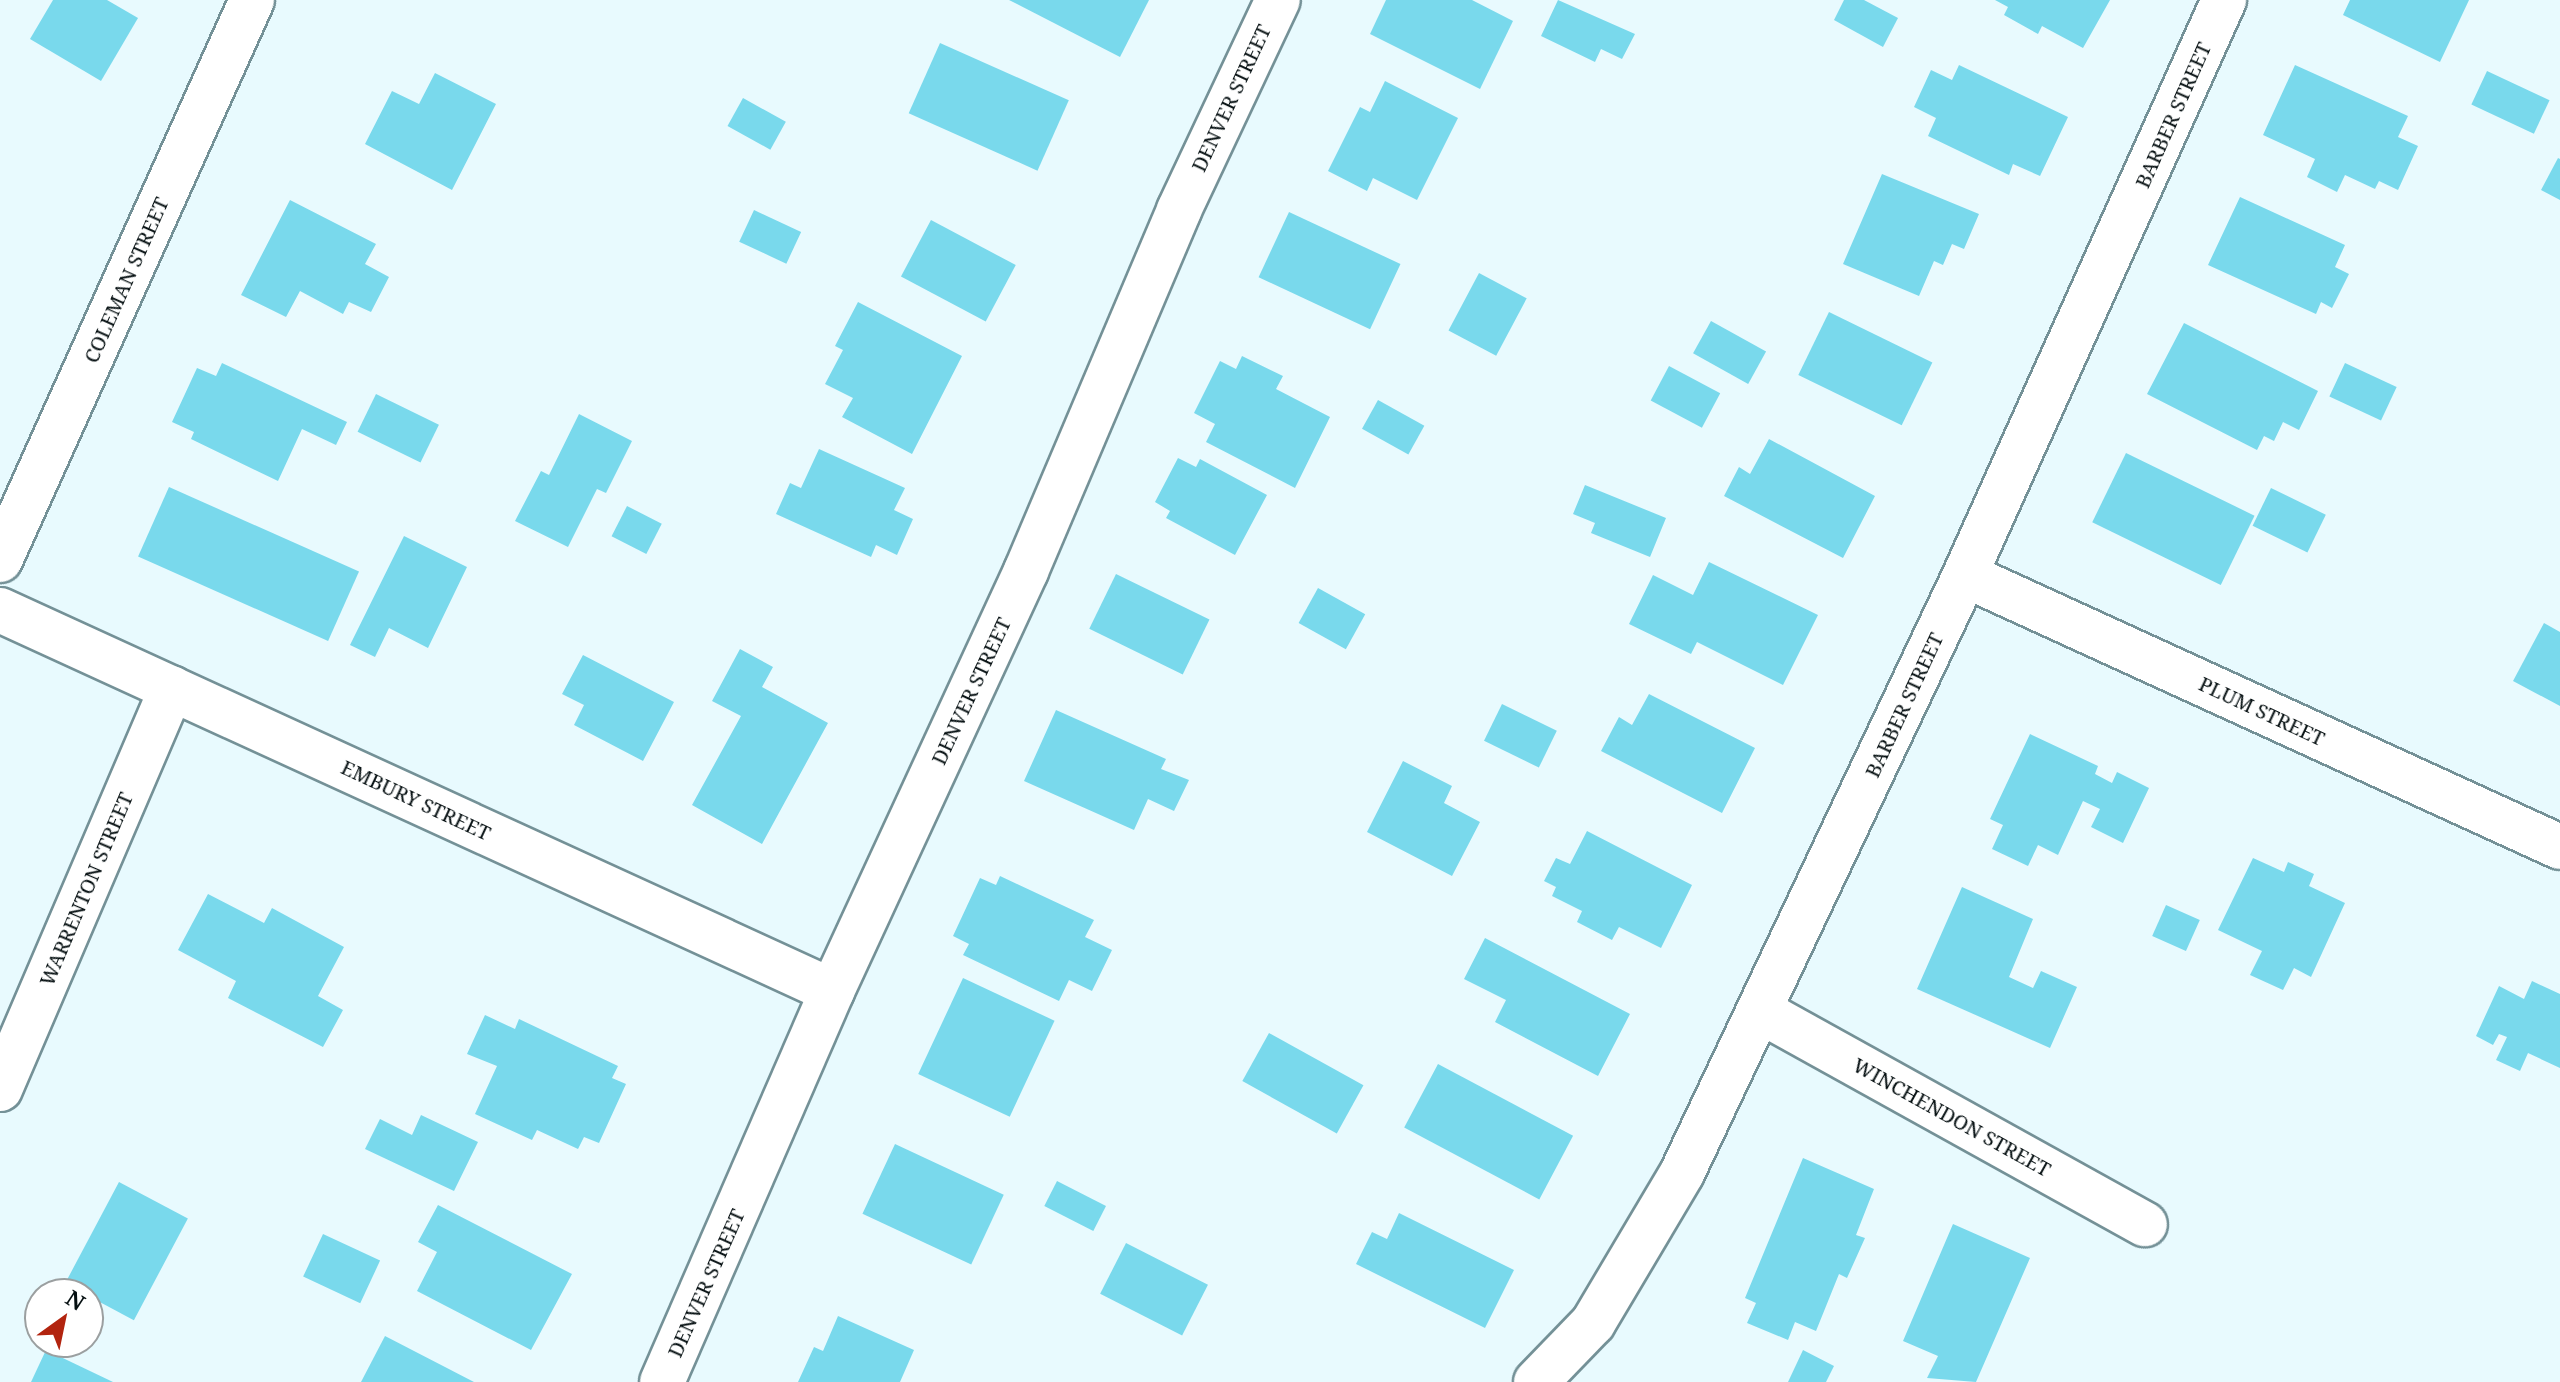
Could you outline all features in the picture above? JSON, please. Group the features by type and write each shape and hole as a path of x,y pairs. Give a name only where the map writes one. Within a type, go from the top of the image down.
{"street":[{"name":"COLEMAN STREET","path":"0,560 252,0"},
{"name":"DENVER STREET","path":"662,1382 832,991 1026,571 1179,210 1278,0"},
{"name":"BARBER STREET","path":"1536,1382 1601,1309 1682,1173 1965,575 2224,0"},
{"name":"PLUM STREET","path":"1965,575 2560,847"},
{"name":"EMBURY STREET","path":"0,610 832,991"},
{"name":"WARRENTON STREET","path":"0,1089 172,688"},
{"name":"WINCHENDON STREET","path":"1760,1011 2145,1224"}],"building":[{"path":"53,0 107,0 138,18 101,81 30,39"},
{"path":"1009,0 1149,0 1120,57"},
{"path":"1386,0 1472,0 1513,21 1480,89 1370,34"},
{"path":"1558,0 1635,34 1622,59 1601,49 1595,62 1541,36"},
{"path":"1844,0 1864,0 1898,18 1883,47 1834,20"},
{"path":"1995,0 2110,0 2083,48 2042,26 2038,34 2004,15 2008,7"},
{"path":"2350,0 2469,0 2440,62 2343,15"},
{"path":"940,43 1069,100 1037,171 909,113"},
{"path":"1959,65 2068,117 2040,176 2013,164 2009,175 1928,136 1936,118 1914,107 1931,70 1952,80"},
{"path":"2295,65 2408,116 2398,137 2418,146 2398,190 2379,181 2375,189 2345,175 2337,192 2307,177 2315,159 2263,135"},
{"path":"2487,71 2550,100 2534,134 2471,105"},
{"path":"435,73 496,104 452,190 365,144 392,91 419,104"},
{"path":"1385,81 1458,118 1417,200 1373,178 1367,191 1328,171 1360,107 1370,112"},
{"path":"743,98 786,122 770,150 727,126"},
{"path":"2560,159 2560,200 2541,190"},
{"path":"1882,174 1979,214 1964,249 1952,244 1943,265 1934,261 1919,296 1843,264"},
{"path":"2240,197 2345,245 2335,267 2349,274 2332,308 2321,302 2316,314 2208,265"},
{"path":"290,200 376,244 365,264 389,277 371,312 349,302 343,314 300,291 286,317 241,295"},
{"path":"754,210 801,232 786,264 739,242"},
{"path":"1289,212 1400,264 1370,329 1259,277"},
{"path":"931,220 1016,265 986,322 901,277"},
{"path":"1479,273 1527,298 1496,356 1448,330"},
{"path":"858,302 962,356 912,454 842,417 853,398 825,384 843,350 835,346"},
{"path":"1829,312 1932,362 1902,425 1798,375"},
{"path":"1711,321 1766,352 1748,384 1693,353"},
{"path":"2184,323 2318,391 2299,430 2283,422 2274,441 2264,436 2257,450 2147,394"},
{"path":"1242,356 1283,376 1276,389 1330,417 1295,488 1206,442 1215,424 1194,413 1220,361 1236,369"},
{"path":"222,363 347,422 336,445 302,429 278,481 191,439 194,432 172,422 197,368 216,376"},
{"path":"2345,363 2397,387 2381,421 2329,397"},
{"path":"1669,366 1720,393 1702,428 1651,400"},
{"path":"376,394 439,425 421,462 358,432"},
{"path":"1378,400 1424,426 1408,455 1362,429"},
{"path":"579,414 632,441 606,493 597,489 568,547 515,521 541,471 549,475"},
{"path":"1769,439 1875,496 1843,558 1724,496 1739,467 1750,474"},
{"path":"819,449 905,488 894,510 913,519 897,555 876,545 871,557 776,514 790,483 801,488"},
{"path":"2126,453 2255,516 2221,585 2092,522"},
{"path":"1178,458 1196,467 1200,459 1267,495 1235,555 1166,518 1170,511 1155,502"},
{"path":"1585,485 1666,518 1650,557 1591,533 1595,523 1573,514"},
{"path":"169,487 359,572 328,641 138,556"},
{"path":"2271,488 2326,515 2307,552 2253,526"},
{"path":"627,506 662,524 646,554 612,536"},
{"path":"404,536 467,567 428,648 389,628 375,657 350,645"},
{"path":"1709,562 1818,615 1783,685 1697,642 1691,654 1629,624 1653,575 1693,595"},
{"path":"1116,574 1209,620 1183,674 1089,629"},
{"path":"1318,588 1365,614 1346,649 1299,623"},
{"path":"2544,623 2560,632 2560,706 2513,681"},
{"path":"740,649 773,667 762,687 828,723 762,844 692,805 741,716 712,701"},
{"path":"583,655 674,702 643,761 574,725 584,705 562,694"},
{"path":"1649,694 1755,748 1722,813 1601,751 1619,717 1632,725"},
{"path":"1502,704 1557,731 1539,768 1484,741"},
{"path":"1056,710 1166,759 1161,769 1189,780 1174,811 1148,799 1134,830 1024,781"},
{"path":"2030,734 2098,766 2095,774 2112,783 2117,772 2149,788 2123,843 2091,827 2100,809 2083,801 2058,855 2038,845 2028,866 1992,849 2003,825 1990,819"},
{"path":"1403,761 1452,786 1444,803 1480,822 1452,876 1367,832"},
{"path":"1587,831 1692,885 1661,948 1619,927 1612,940 1577,922 1582,911 1552,896 1556,887 1544,881 1556,858 1570,864"},
{"path":"2253,858 2284,872 2288,862 2314,874 2309,886 2345,903 2311,977 2294,968 2283,990 2250,975 2262,951 2218,930"},
{"path":"1000,876 1094,920 1085,937 1112,950 1092,991 1069,980 1059,1001 963,955 969,944 953,936 980,878 996,885"},
{"path":"1962,887 2033,919 2009,977 2033,988 2041,971 2077,987 2050,1048 1917,989"},
{"path":"208,894 264,923 272,908 344,947 318,996 343,1010 323,1047 228,998 236,981 178,950"},
{"path":"2166,905 2200,920 2186,951 2152,936"},
{"path":"1485,938 1630,1014 1598,1076 1495,1022 1506,1000 1464,979"},
{"path":"963,978 1055,1021 1010,1117 918,1074"},
{"path":"2532,981 2560,994 2560,1068 2528,1053 2520,1071 2496,1060 2507,1037 2499,1034 2493,1045 2476,1036 2499,986 2524,999"},
{"path":"485,1015 515,1029 519,1019 618,1066 612,1078 626,1084 599,1143 584,1137 578,1149 537,1130 532,1140 475,1114 497,1066 467,1054"},
{"path":"1269,1033 1363,1085 1337,1133 1242,1081"},
{"path":"1438,1064 1573,1136 1539,1199 1404,1128"},
{"path":"421,1115 478,1142 454,1191 365,1149 380,1119 412,1135"},
{"path":"895,1144 1004,1195 971,1264 862,1214"},
{"path":"1803,1158 1874,1189 1856,1235 1865,1238 1847,1278 1839,1274 1816,1331 1795,1322 1788,1340 1747,1323 1756,1303 1745,1298"},
{"path":"1057,1181 1106,1206 1093,1231 1044,1206"},
{"path":"119,1182 188,1219 134,1320 104,1304 104,1278 68,1278"},
{"path":"438,1205 572,1274 531,1350 417,1291 437,1252 418,1242"},
{"path":"1399,1213 1514,1270 1485,1328 1356,1264 1372,1232 1387,1239"},
{"path":"1953,1224 2030,1258 1976,1382 1927,1378 1938,1356 1903,1341"},
{"path":"323,1234 380,1261 360,1303 303,1277"},
{"path":"1126,1243 1208,1285 1182,1336 1100,1294"},
{"path":"838,1316 914,1350 900,1382 798,1382 814,1347 823,1351"},
{"path":"385,1336 474,1382 361,1382"},
{"path":"1803,1350 1834,1366 1826,1382 1788,1382"},
{"path":"42,1358 63,1358 113,1382 31,1382"}]}
